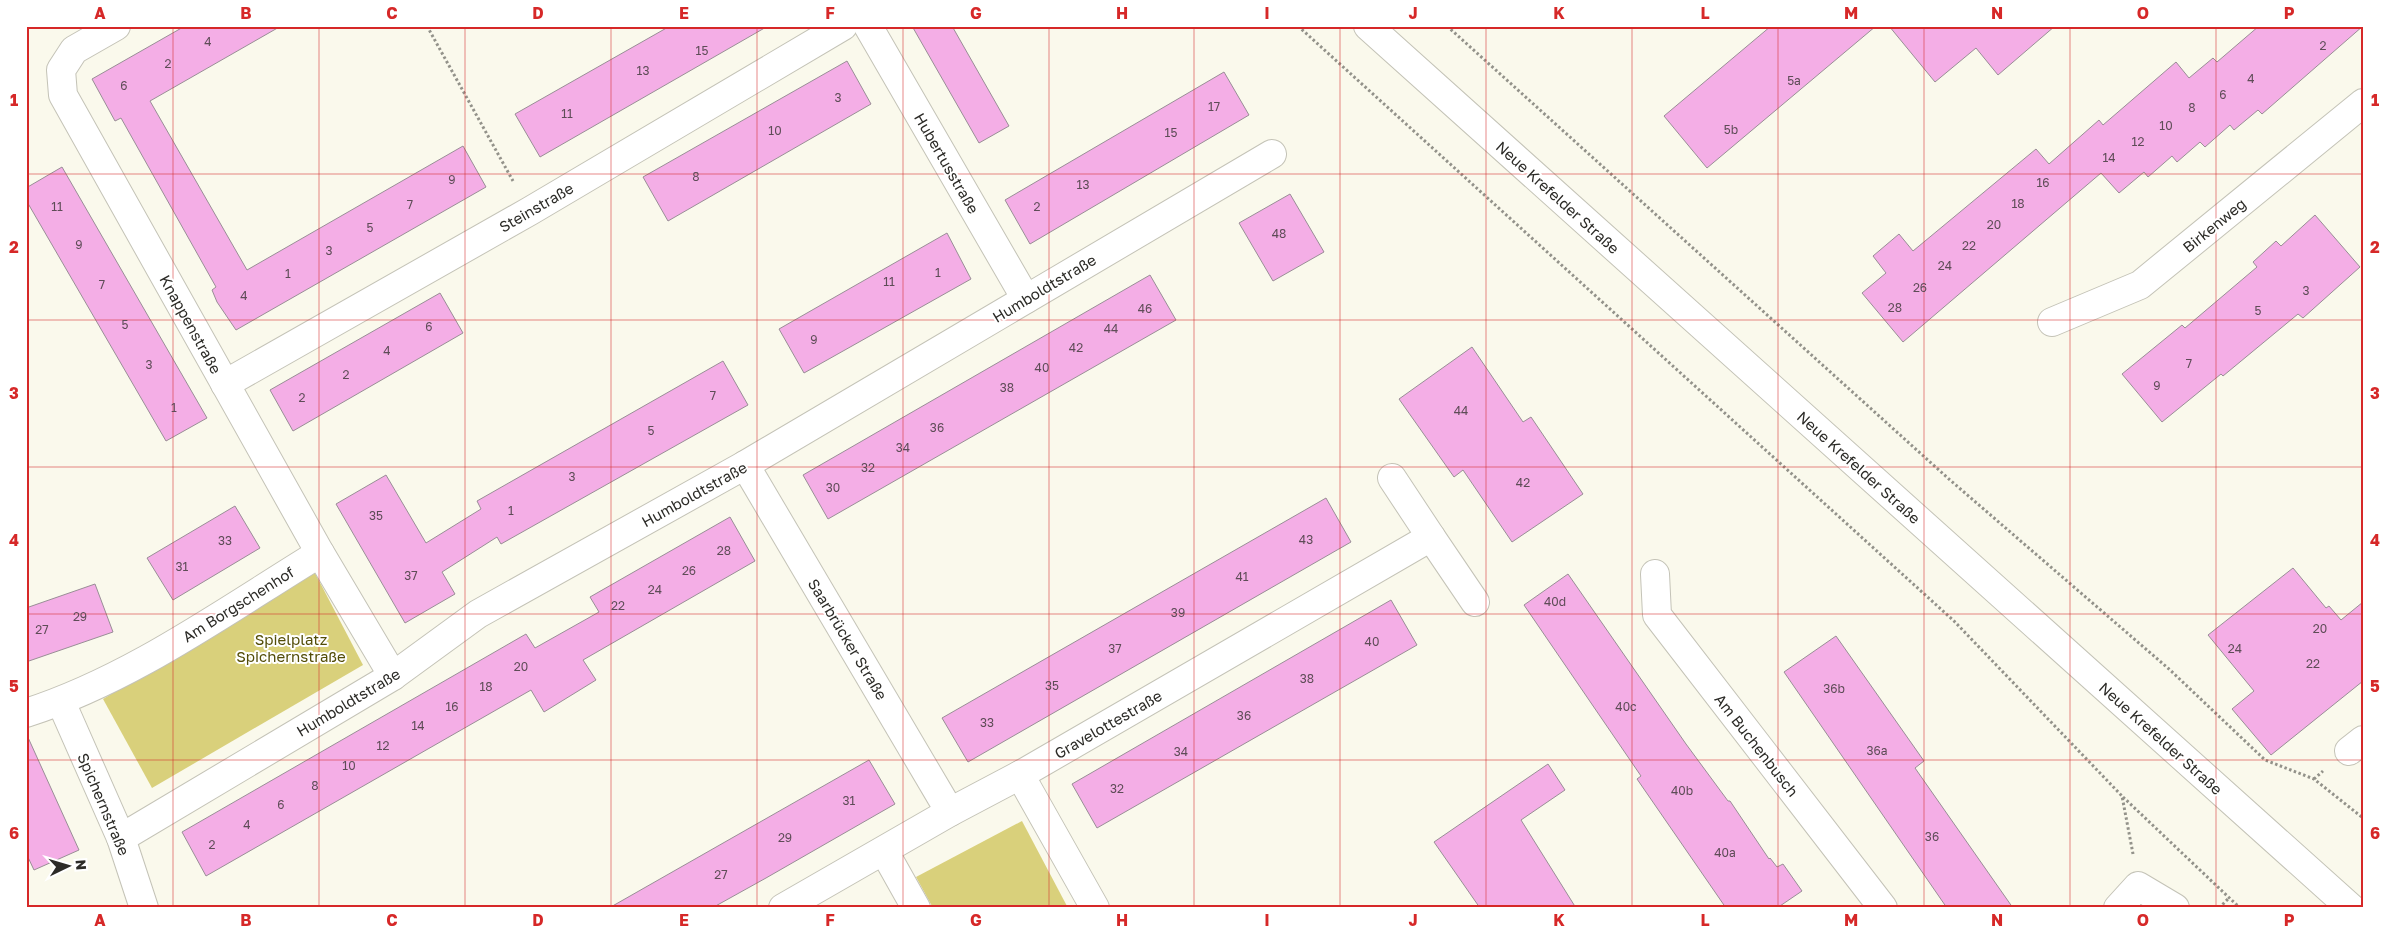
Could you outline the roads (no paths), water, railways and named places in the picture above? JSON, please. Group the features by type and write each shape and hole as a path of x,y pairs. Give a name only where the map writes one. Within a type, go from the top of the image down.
{"street":[{"name":"Knappenstraße","path":"116,26 74,50 61,70 62,94 320,553"},
{"name":"Steinstraße","path":"225,384 530,211 843,26"},
{"name":"Hubertusstraße","path":"868,26 1026,299"},
{"name":"Neue Krefelder Straße","path":"1368,26 2352,908"},
{"name":"Birkenweg","path":"2052,322 2140,286 2363,103"},
{"name":"Humboldtstraße","path":"121,838 393,676 478,614 745,465 1272,154"},
{"name":"Saarbrücker Straße","path":"745,465 950,812"},
{"path":"1392,478 1475,602"},
{"name":"Gravelottestraße","path":"783,908 950,812 1020,775 1431,537"},
{"path":"320,553 393,676"},
{"name":"Am Borgschenhof","path":"26,713 61,702 138,664 320,553"},
{"name":"Am Buchenbusch","path":"1655,574 1657,615 1883,908"},
{"name":"Spichernstraße","path":"61,702 121,838 144,908"},
{"path":"1020,775 1095,908"},
{"path":"884,851 916,908"},
{"path":"2118,908 2138,886 2175,908"}],"park label":[{"name":"Spielplatz Spichernstraße","path":"291,648"}]}
